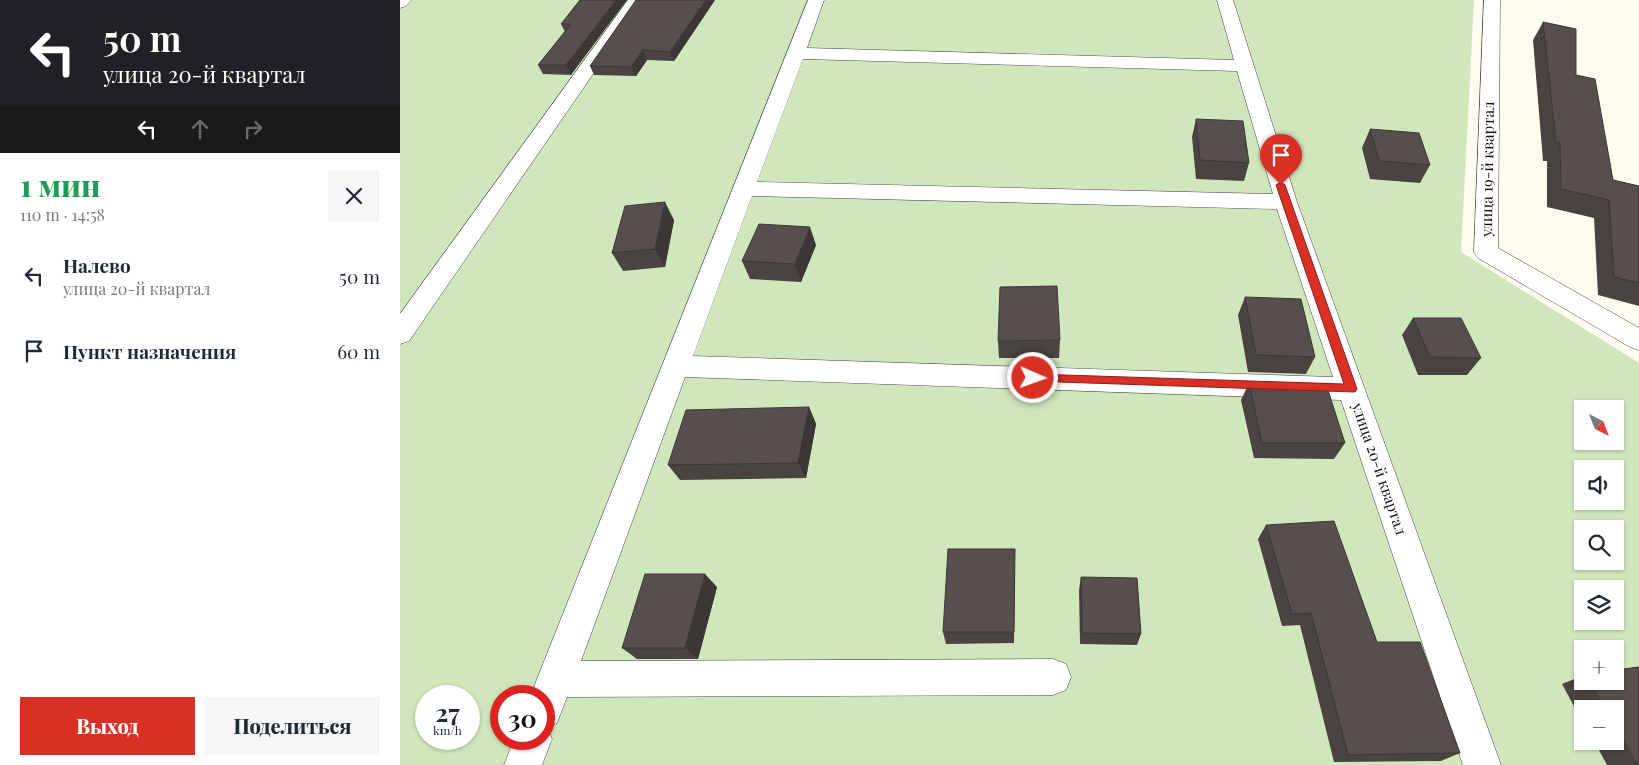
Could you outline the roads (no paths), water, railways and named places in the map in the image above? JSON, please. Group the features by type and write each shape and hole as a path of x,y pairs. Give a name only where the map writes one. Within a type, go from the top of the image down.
{"street":[{"path":"400,3 404,0"},
{"path":"400,334 636,0"},
{"path":"553,685 816,0"},
{"name":"улица 20-й квартал","path":"1225,0 1286,202 1482,765"},
{"name":"улица 19-й квартал","path":"1492,0 1486,252 1639,340"},
{"path":"796,53 1245,66"},
{"path":"742,189 1286,202"},
{"path":"675,366 1351,389"},
{"path":"555,694 1053,677"},
{"path":"523,765 529,750"}]}
